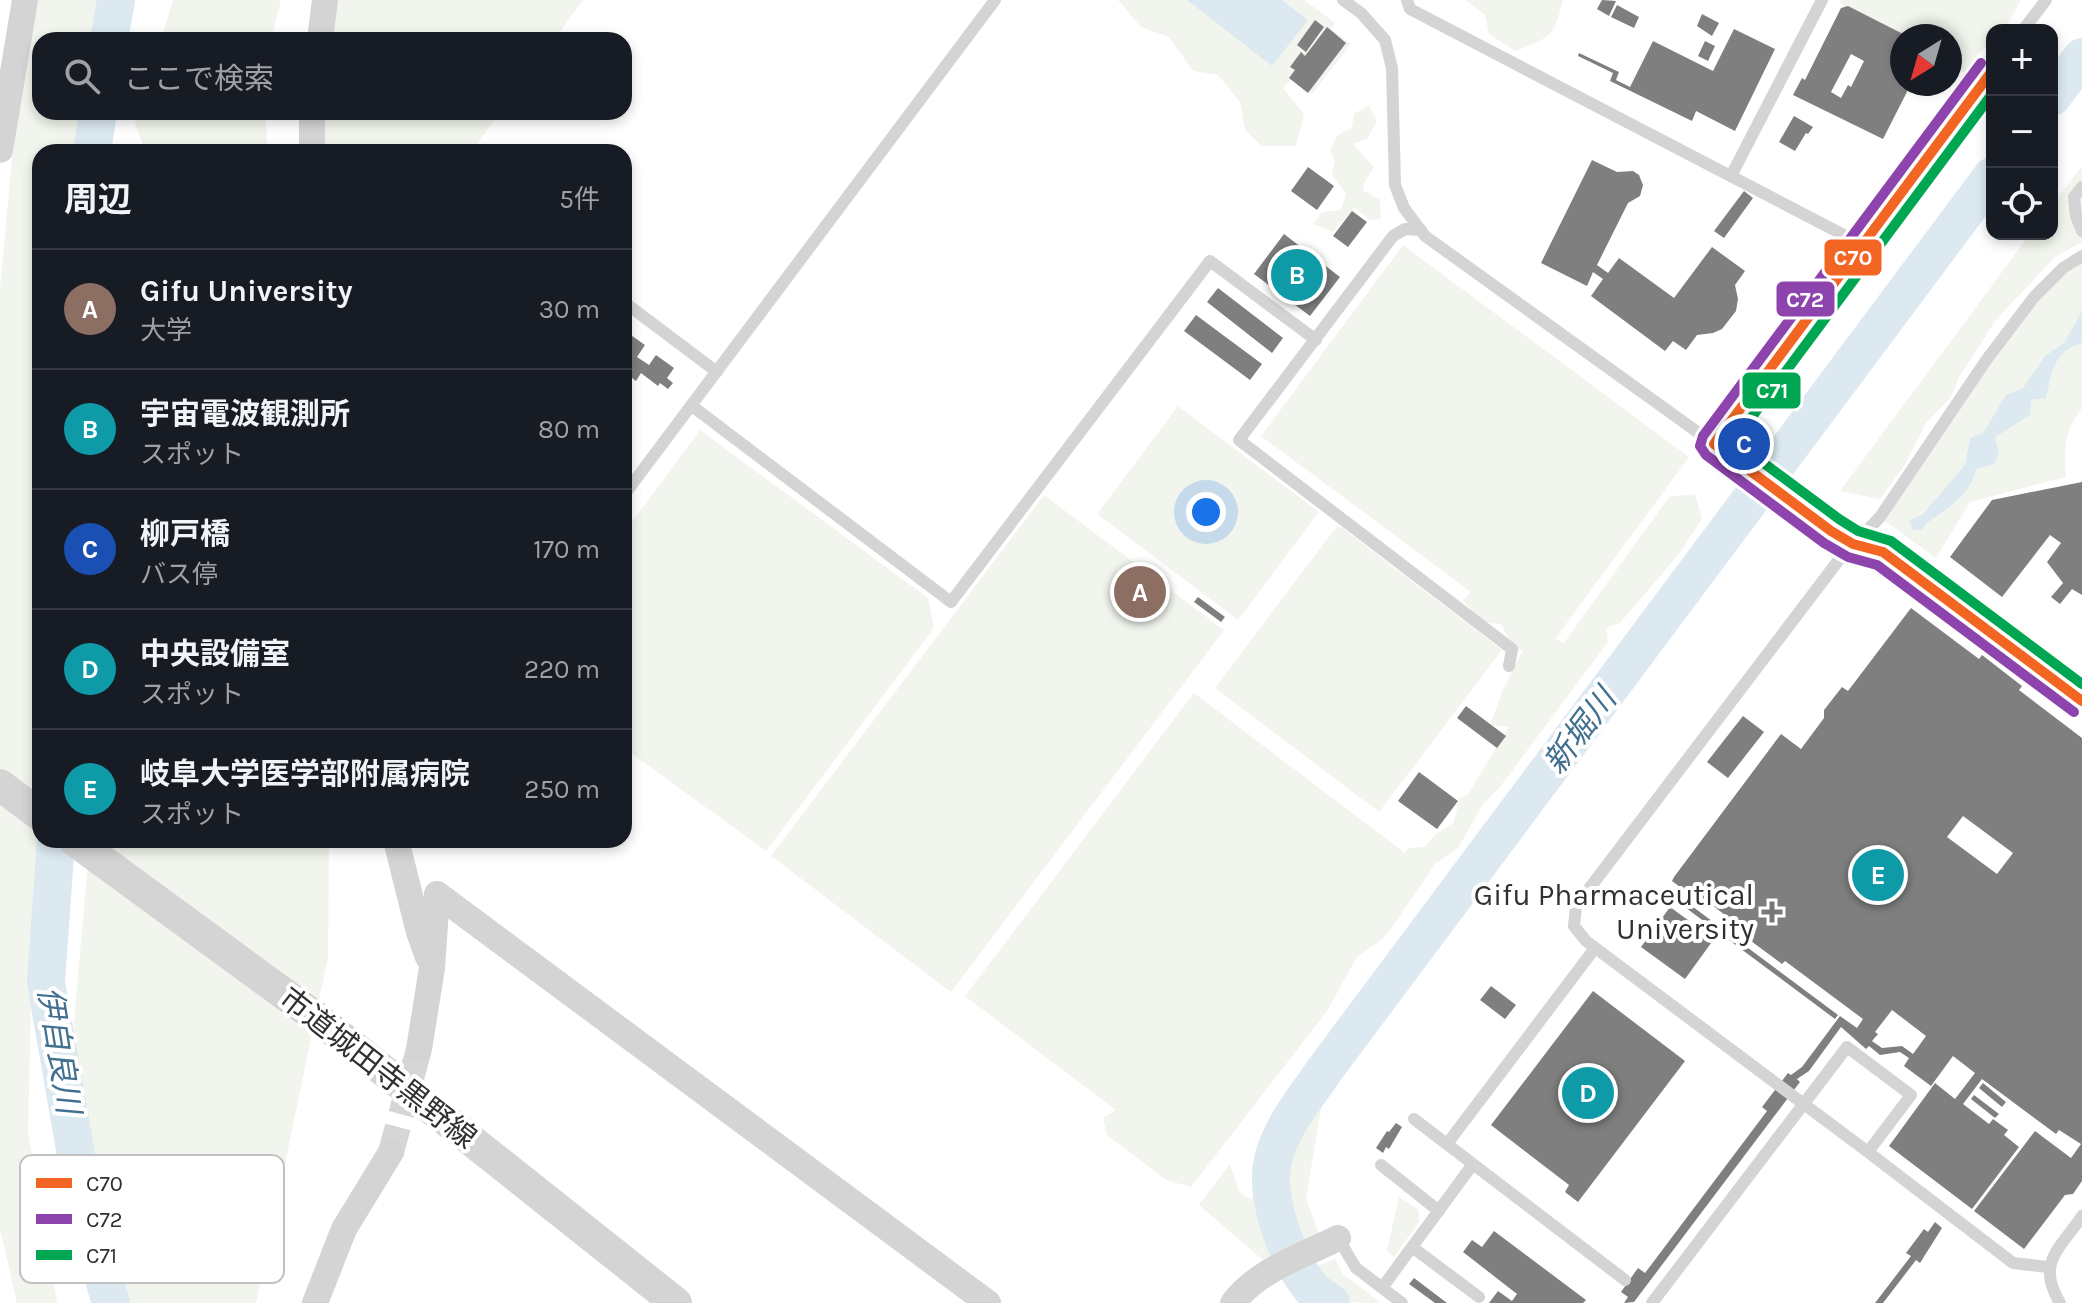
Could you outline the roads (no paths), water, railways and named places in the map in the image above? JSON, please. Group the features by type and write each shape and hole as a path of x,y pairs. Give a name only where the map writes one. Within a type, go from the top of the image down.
{"street":[{"path":"0,150 25,0"},
{"path":"321,32 325,0"},
{"path":"312,120 312,144"},
{"path":"0,785 32,809"},
{"name":"市道城田寺黒野線","path":"85,848 321,1021 676,1303"},
{"path":"398,848 419,932 432,968"},
{"path":"419,1049 432,968 437,894 988,1303"},
{"path":"315,1303 344,1229 391,1152"},
{"path":"1233,1303 1240,1293 1267,1272 1338,1238"}],"lane":[{"path":"632,485 995,0"},
{"path":"1343,0 1361,13 1385,40 1392,68 1395,185 1404,208 1425,236 1831,531 1853,544 1883,552 2082,701"},
{"path":"1407,0 1410,9 1861,244"},
{"path":"1731,176 1822,0"},
{"path":"2028,24 2046,0"},
{"path":"1714,444 1986,79"},
{"path":"2082,187 2074,197 2076,216 2082,231"},
{"path":"1421,230 1405,229 1393,236 1239,440 1512,649 1509,666"},
{"path":"2048,1267 2013,1263 1595,948 1574,926 1576,906 1853,544 1880,517 1987,359 2034,297 2063,268 2082,256"},
{"path":"692,406 951,602 1210,261 1316,340"},
{"path":"632,308 717,372"},
{"path":"1447,1144 1595,948"},
{"path":"1650,1299 1847,1047 1911,1095 1868,1152"},
{"path":"1414,1119 1625,1280"},
{"path":"1382,1288 1473,1164"},
{"path":"1381,1165 1439,1211"},
{"path":"2060,1303 2050,1285 2048,1267 2082,1216"},
{"path":"1338,1238 1356,1268 1402,1303"},
{"path":"1412,1247 1479,1297"}],"waterway":[{"name":"伊自良川","path":"110,32 116,0"},
{"name":"新堀川","path":"2053,96 2082,57"},
{"name":"伊自良川","path":"93,144 97,120"},
{"name":"新堀川","path":"1331,1303 1313,1290 1302,1276 1286,1245 1275,1209 1271,1175 1273,1160 1288,1123 1986,184"},
{"name":"伊自良川","path":"55,848 46,982 76,1155"},
{"name":"伊自良川","path":"105,1283 111,1303"}],"tunnel":[{"path":"391,1152 419,1049"}],"place":[{"name":"宇宙電波観測所","path":"1297,275"},
{"name":"柳戸橋","path":"1744,444"},
{"name":"Gifu University","path":"1140,592"},
{"name":"岐阜大学医学部附属病院","path":"1878,875"},
{"name":"Gifu Pharmaceutical University","path":"1772,912"},
{"name":"中央設備室","path":"1588,1093"}]}
